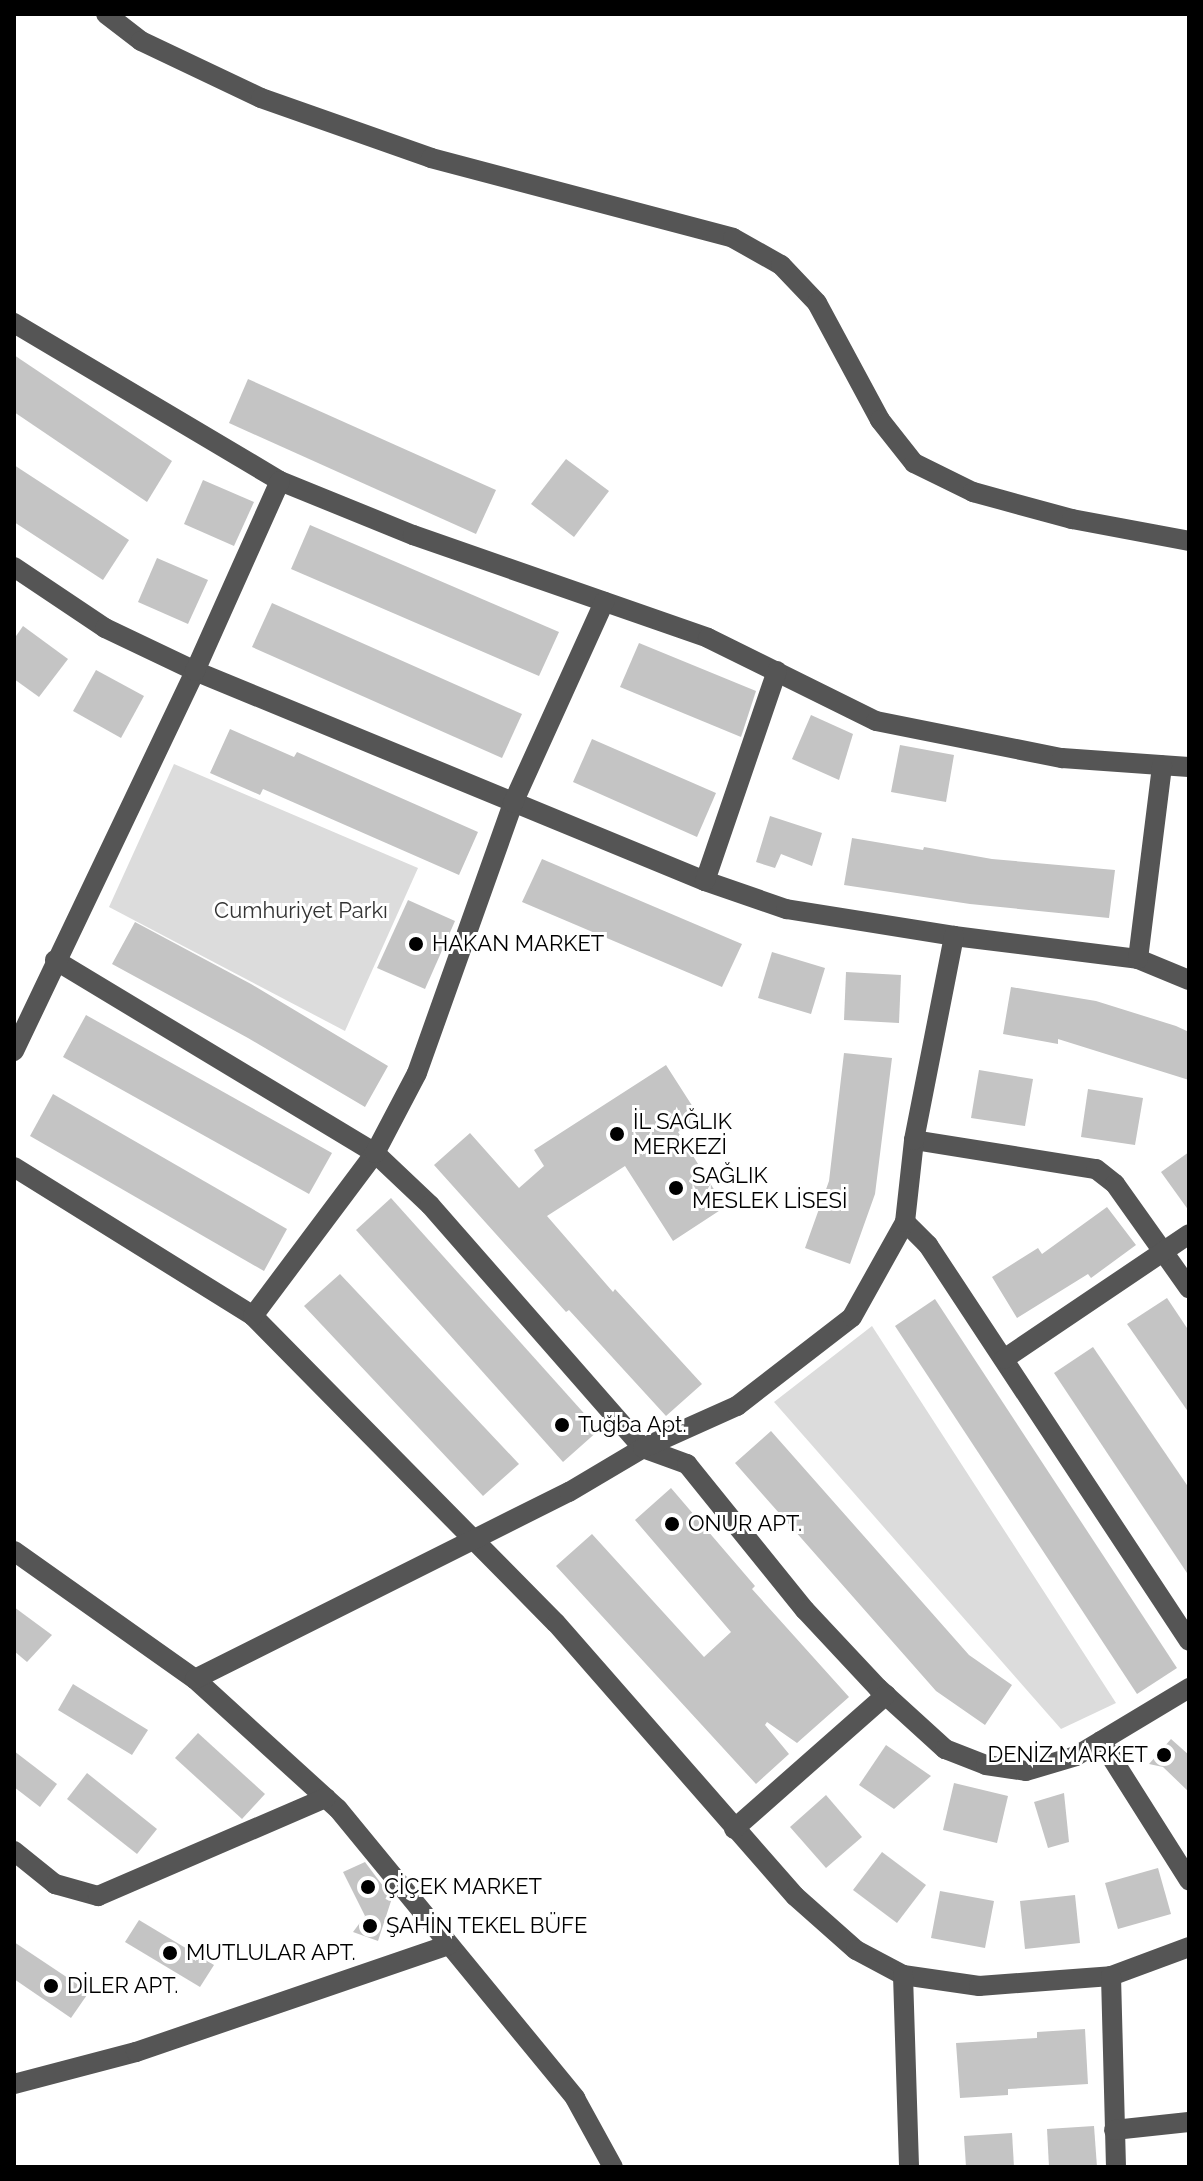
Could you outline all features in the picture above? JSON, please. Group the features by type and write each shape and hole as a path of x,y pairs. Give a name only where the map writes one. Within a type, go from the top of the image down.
{"street":[{"path":"106,14 141,41 289,108 431,158 733,238 781,265 817,303 880,420 914,463 973,492 1072,519 1189,541"},
{"path":"14,323 280,481 413,535 708,638 876,721 1062,758 1189,767"},
{"path":"14,1051 195,671 280,481"},
{"path":"14,567 105,628 195,671 349,731 513,803 705,881 786,909 954,936 1138,959 1189,980"},
{"path":"253,1316 375,1153 417,1073 513,803 604,602"},
{"path":"705,881 777,671"},
{"path":"1138,959 1162,765"},
{"path":"195,1679 569,1492 643,1448 737,1406 852,1317 905,1222 914,1140 954,936"},
{"path":"55,960 375,1153 430,1205 643,1448 687,1464 805,1610 886,1695 945,1749 986,1765 1026,1771 1076,1756 1189,1688"},
{"path":"914,1140 1096,1169 1115,1184 1189,1288"},
{"path":"14,1167 253,1316 556,1623 795,1896 856,1950 903,1975 979,1986 1111,1976 1189,1947"},
{"path":"905,1222 928,1245 1189,1641"},
{"path":"1004,1359 1189,1234"},
{"path":"14,1551 195,1679 326,1798 575,2098 613,2167"},
{"path":"734,1829 886,1695"},
{"path":"1101,1741 1189,1880"},
{"path":"14,1851 55,1884 98,1896 326,1798"},
{"path":"14,2084 136,2052 449,1945"},
{"path":"903,1975 909,2167"},
{"path":"1111,1976 1116,2167"},
{"path":"1114,2130 1189,2122"}],"green space":[{"name":"Cumhuriyet Parkı","path":"174,764 418,868 345,1031 109,907"},
{"path":"872,1326 1116,1703 1061,1729 774,1402"}],"building":[{"path":"14,355 172,461 147,502 14,412"},
{"path":"248,379 496,490 476,534 229,423"},
{"path":"566,459 609,491 574,537 531,504"},
{"path":"14,465 129,540 103,580 14,522"},
{"path":"203,480 254,502 234,546 184,524"},
{"path":"310,525 559,632 539,676 291,569"},
{"path":"157,558 208,580 188,624 138,602"},
{"path":"272,603 522,714 502,758 252,647"},
{"path":"23,626 68,659 39,697 14,679 14,639"},
{"path":"639,643 756,691 741,737 620,687"},
{"path":"96,670 144,696 121,738 73,711"},
{"path":"811,715 853,734 839,780 792,759"},
{"path":"230,729 294,757 297,752 478,832 459,875 263,789 260,795 210,773"},
{"path":"592,739 716,793 697,837 573,782"},
{"path":"900,745 954,755 946,802 891,792"},
{"path":"770,816 822,833 812,866 781,854 775,868 756,862"},
{"path":"852,838 992,859 1115,870 1109,918 970,904 844,885"},
{"path":"542,859 742,944 722,987 522,902"},
{"name":"HAKAN MARKET","path":"408,900 455,921 425,989 377,968"},
{"path":"135,922 251,984 388,1066 365,1107 248,1038 112,964"},
{"path":"772,952 825,968 811,1014 758,998"},
{"path":"846,972 901,975 899,1023 844,1020"},
{"path":"1011,987 1096,1001 1189,1032 1189,1080 1058,1039 1058,1044 1003,1034"},
{"path":"86,1015 332,1153 309,1194 63,1057"},
{"path":"844,1053 892,1058 875,1194 850,1264 805,1248 829,1181"},
{"path":"666,1065 700,1118 678,1132 725,1207 673,1241 625,1166 547,1216 613,1292 615,1289 702,1384 666,1416 569,1310 566,1312 434,1165 470,1133 519,1188 544,1166 534,1150"},
{"path":"979,1070 1033,1079 1025,1126 971,1118"},
{"path":"1088,1089 1143,1098 1135,1145 1081,1137"},
{"path":"53,1094 287,1229 264,1271 30,1136"},
{"path":"1189,1152 1189,1211 1161,1172"},
{"path":"391,1198 599,1430 563,1462 356,1230"},
{"path":"1107,1207 1136,1245 1091,1278 1088,1274 1017,1318 992,1277 1038,1248 1042,1254"},
{"path":"340,1274 519,1464 483,1496 304,1306"},
{"path":"1167,1298 1189,1331 1189,1413 1127,1324"},
{"path":"935,1299 1177,1668 1137,1694 895,1326"},
{"path":"1093,1347 1189,1488 1189,1576 1054,1373"},
{"path":"771,1431 969,1655 1012,1685 985,1725 936,1691 735,1463"},
{"path":"671,1488 755,1586 752,1589 849,1697 797,1743 767,1722 765,1725 789,1754 756,1784 556,1566 592,1534 704,1657 731,1632 635,1520"},
{"path":"14,1607 52,1635 27,1662 14,1651"},
{"path":"73,1684 148,1730 132,1755 58,1710"},
{"path":"198,1733 265,1794 242,1819 175,1758"},
{"path":"1171,1739 1189,1755 1189,1792 1163,1767 1149,1764"},
{"path":"886,1745 931,1776 894,1809 859,1785"},
{"path":"14,1751 57,1784 40,1807 14,1787"},
{"path":"87,1773 157,1829 137,1854 67,1799"},
{"path":"954,1783 1008,1796 997,1843 943,1830"},
{"path":"1064,1793 1069,1842 1048,1848 1034,1802"},
{"path":"826,1795 862,1837 826,1868 790,1827"},
{"path":"882,1852 926,1885 897,1923 853,1890"},
{"name":"ÇİÇEK MARKET","path":"365,1862 392,1898 378,1941 353,1932 365,1916 343,1872"},
{"path":"1158,1868 1171,1914 1118,1929 1105,1883"},
{"path":"940,1891 994,1901 985,1948 931,1938"},
{"path":"1075,1895 1080,1943 1025,1949 1020,1901"},
{"name":"MUTLULAR APT.","path":"139,1920 214,1965 200,1987 125,1942"},
{"name":"DİLER APT.","path":"14,1942 89,1992 71,2018 14,1979"},
{"path":"1085,2029 1088,2084 1008,2089 1008,2095 960,2098 956,2043 1037,2038 1037,2032"},
{"path":"1094,2126 1097,2167 1049,2167 1047,2129"},
{"path":"1012,2133 1014,2167 966,2167 964,2136"}],"place":[{"name":"HAKAN MARKET","path":"416,944"},
{"name":"İL SAĞLIK MERKEZİ","path":"617,1134"},
{"name":"SAĞLIK MESLEK LİSESİ","path":"676,1188"},
{"name":"Tuğba Apt.","path":"562,1425"},
{"name":"ONUR APT.","path":"672,1524"},
{"name":"DENİZ MARKET","path":"1164,1755"},
{"name":"ÇİÇEK MARKET","path":"368,1887"},
{"name":"ŞAHİN TEKEL BÜFE","path":"370,1926"},
{"name":"MUTLULAR APT.","path":"170,1953"},
{"name":"DİLER APT.","path":"51,1986"}]}
